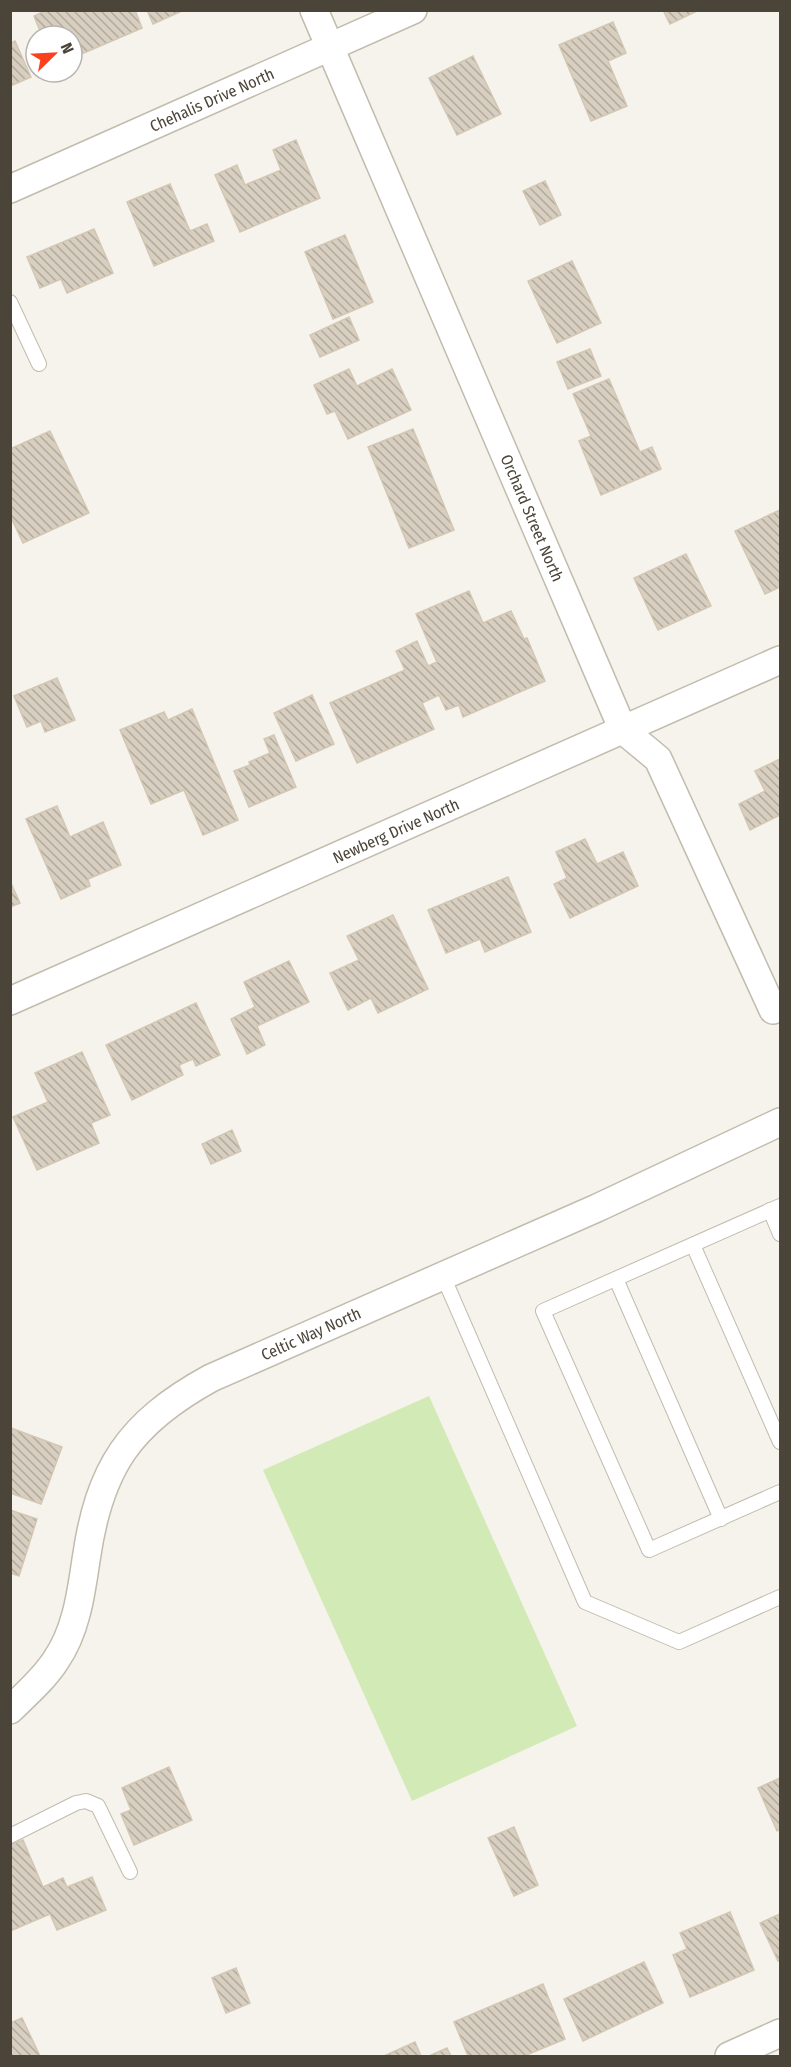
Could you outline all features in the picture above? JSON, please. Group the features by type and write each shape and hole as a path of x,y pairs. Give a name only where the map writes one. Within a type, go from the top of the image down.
{"street":[{"name":"Orchard Street North","path":"314,10 623,730 658,759 773,1010"},
{"name":"Chehalis Drive North","path":"10,189 413,10"},
{"name":"Newberg Drive North","path":"10,1001 780,660"},
{"name":"Celtic Way North","path":"10,1710 34,1687 57,1659 73,1626 95,1508 110,1470 131,1438 182,1394 211,1378 597,1208 780,1122"},
{"path":"729,2056 780,2034"}],"lane":[{"path":"10,302 39,364"},
{"path":"780,1234 775,1208 543,1311 649,1550 780,1492"},
{"path":"693,1245 780,1442"},
{"path":"443,1276 585,1602 679,1642 780,1597"},
{"path":"616,1279 721,1519"},
{"path":"10,1836 76,1803 86,1801 98,1806 130,1872"}],"green space":[{"path":"429,1396 577,1726 412,1801 263,1470"}],"building":[{"path":"46,10 135,10 142,28 84,53 84,24 37,24 34,16"},
{"path":"147,10 184,10 153,24"},
{"path":"663,10 699,10 670,24"},
{"path":"613,22 626,53 608,61 627,106 591,121 559,45"},
{"path":"15,41 24,61 24,80 10,86 10,43"},
{"path":"473,56 501,114 457,135 429,78"},
{"path":"296,140 320,198 240,232 215,175 237,165 245,185 281,170 273,150"},
{"path":"545,181 561,215 540,225 523,191"},
{"path":"170,184 190,231 207,224 214,241 154,266 127,202"},
{"path":"94,229 113,273 67,293 61,279 40,288 27,257"},
{"path":"345,235 373,302 333,319 305,252"},
{"path":"572,261 601,323 557,343 528,281"},
{"path":"349,317 359,340 320,357 310,335"},
{"path":"590,349 601,376 568,389 557,362"},
{"path":"349,369 357,386 392,369 411,410 348,439 335,411 327,414 314,385"},
{"path":"609,379 640,452 652,447 661,469 601,495 579,441 591,436 573,394"},
{"path":"413,429 454,530 409,548 368,447"},
{"path":"50,431 89,513 23,543 10,515 10,449"},
{"path":"780,510 780,587 765,594 735,531"},
{"path":"686,554 711,606 658,630 634,578"},
{"path":"469,591 483,623 511,611 524,639 527,638 545,681 463,717 459,705 446,710 439,695 422,703 434,729 357,763 330,703 405,670 396,651 417,641 428,666 437,662 416,614"},
{"path":"57,678 75,720 45,732 41,721 27,727 14,696"},
{"path":"312,695 334,744 296,761 274,713"},
{"path":"192,709 238,820 203,835 184,790 151,804 120,730 164,712 168,720"},
{"path":"274,735 296,787 249,807 234,771 270,753 264,739"},
{"path":"780,759 780,815 750,830 739,804 765,791 755,771"},
{"path":"57,806 70,837 103,822 121,865 88,879 90,886 61,899 26,819"},
{"path":"585,839 597,864 623,852 638,886 570,918 554,884 567,878 556,852"},
{"path":"508,877 531,932 485,952 480,939 446,953 428,910"},
{"path":"10,881 20,903 10,907"},
{"path":"393,915 428,989 378,1013 371,998 348,1010 330,973 359,960 347,936"},
{"path":"289,961 309,1002 257,1026 265,1045 247,1054 231,1019 255,1007 244,982"},
{"path":"196,1003 220,1055 196,1066 193,1059 179,1065 183,1075 132,1100 106,1045"},
{"path":"82,1052 110,1115 91,1123 99,1143 37,1170 13,1117 48,1102 35,1073"},
{"path":"232,1130 241,1151 211,1164 202,1144"},
{"path":"11,1428 62,1447 41,1504 10,1493"},
{"path":"10,1510 37,1519 19,1576 10,1573"},
{"path":"169,1767 192,1820 134,1845 121,1814 131,1810 122,1788"},
{"path":"780,1778 780,1829 777,1831 758,1788"},
{"path":"514,1827 538,1885 514,1896 488,1838"},
{"path":"23,1840 43,1887 63,1878 67,1887 92,1877 106,1910 57,1930 50,1914 10,1931 10,1845"},
{"path":"730,1912 754,1970 690,1997 673,1955 687,1949 680,1933"},
{"path":"780,1914 780,1960 778,1961 760,1923"},
{"path":"644,1962 663,2003 583,2041 564,1999"},
{"path":"236,1968 250,2003 226,2013 212,1978"},
{"path":"543,1984 565,2039 524,2056 468,2056 454,2022"},
{"path":"22,2018 40,2056 10,2056 10,2023"},
{"path":"415,2042 421,2056 384,2056"},
{"path":"447,2048 451,2056 429,2056"}]}
